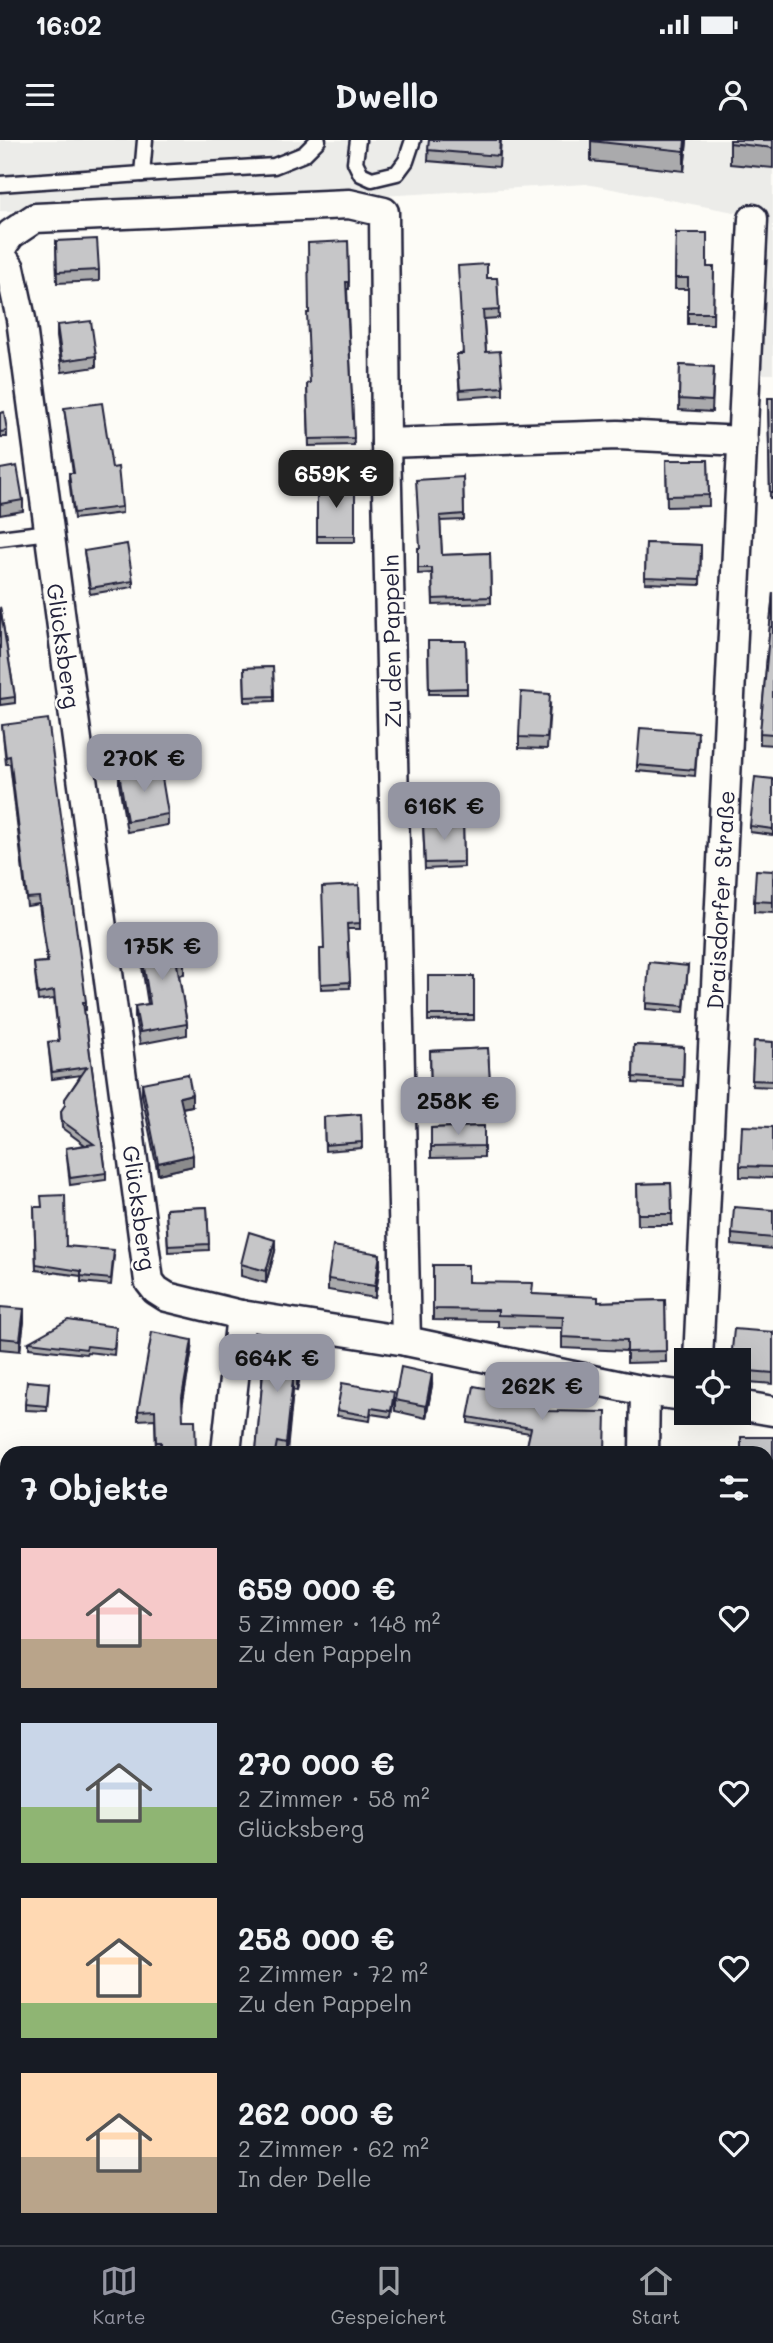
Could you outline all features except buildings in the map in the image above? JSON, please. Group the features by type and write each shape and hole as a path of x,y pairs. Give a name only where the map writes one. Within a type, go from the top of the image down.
{"street":[{"name":"Zu den Pappeln","path":"0,252 11,234 35,218 349,204 384,212 386,443 407,1341"},
{"name":"Draisdorfer Straße","path":"699,1348 743,441 758,219"},
{"name":"Glücksberg","path":"0,252 10,268 21,319 149,1281 167,1297 241,1315"},
{"path":"386,443 618,435 743,441"},
{"path":"227,1446 241,1315 407,1341 645,1391 674,1395"},
{"path":"644,1446 645,1391"},
{"path":"751,1407 773,1411"}],"lane":[{"path":"142,173 145,140"},
{"path":"0,184 274,166 304,154 318,140"},
{"path":"358,140 355,162 361,174 372,179 397,173 406,161 413,140"},
{"path":"0,538 49,532"}],"shaded area":[{"path":"0,140 773,140 773,374 755,374 755,216 586,184 126,211 0,211"}]}
